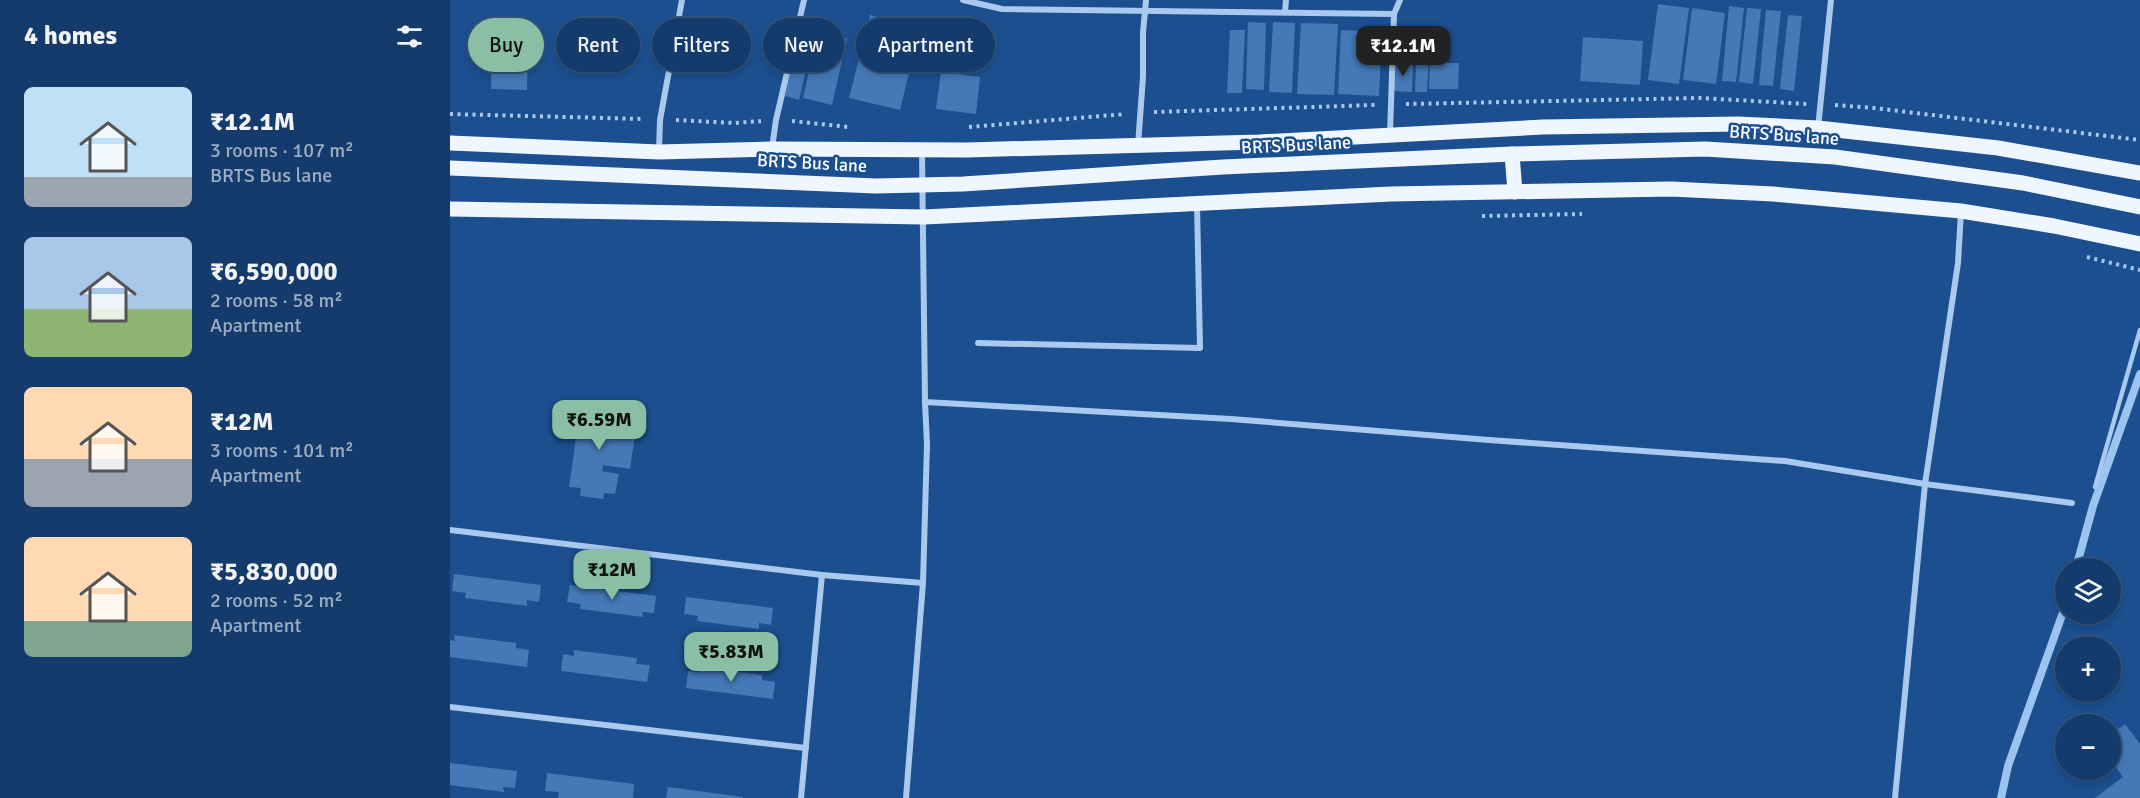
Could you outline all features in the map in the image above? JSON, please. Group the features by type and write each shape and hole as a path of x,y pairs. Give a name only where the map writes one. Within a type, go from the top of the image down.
{"main road":[{"path":"450,142 659,152 772,149 922,150 1138,145 1543,127 1738,124 1818,128 1998,148 2140,173"},
{"name":"BRTS Bus lane","path":"450,168 876,186 963,184 1223,167 1512,154 1705,149 1836,158 2023,183 2140,207"},
{"path":"1512,154 1515,192"},
{"path":"450,209 924,217 1391,194 1671,189 1773,194 1961,211 2054,226 2140,244"}],"street":[{"path":"659,152 660,120 682,0"},
{"path":"772,149 804,0"},
{"path":"963,0 1002,9 1394,14"},
{"path":"1138,145 1146,0"},
{"path":"1285,12 1286,0"},
{"path":"1390,135 1394,14 1400,0"},
{"path":"1818,128 1831,0"},
{"path":"906,798 923,583 927,444 922,150"},
{"path":"978,343 1200,348 1197,204"},
{"path":"1895,798 1925,484 1958,263 1961,211"},
{"path":"925,402 1231,419 1774,460 1925,484 2072,503"},
{"path":"450,530 822,575 923,583"},
{"path":"801,798 822,575"},
{"path":"450,707 806,748"}],"lane":[{"path":"2094,487 2140,330"}],"path":[{"path":"962,127 1140,113 1700,98 1874,108 2140,140"},
{"path":"450,114 735,123 777,120 855,127"},
{"path":"1482,216 1586,214"},
{"path":"2084,256 2140,270"}],"building":[{"path":"1658,4 1689,8 1679,84 1648,80"},
{"path":"1729,6 1744,8 1736,82 1722,81"},
{"path":"1692,8 1725,13 1716,84 1683,80"},
{"path":"1747,8 1761,9 1753,84 1739,82"},
{"path":"1766,10 1781,11 1773,86 1759,85"},
{"path":"1788,15 1802,16 1794,91 1780,89"},
{"path":"1248,22 1266,23 1264,90 1246,89"},
{"path":"1273,22 1295,23 1292,93 1269,92"},
{"path":"1301,23 1338,24 1334,95 1297,94"},
{"path":"1230,30 1245,30 1242,93 1227,93"},
{"path":"1341,30 1382,32 1379,96 1338,94"},
{"path":"1583,37 1643,41 1640,85 1580,81"},
{"path":"1416,60 1429,60 1427,92 1415,92"},
{"path":"1394,61 1413,62 1412,92 1393,91"},
{"path":"1430,63 1459,63 1458,89 1429,89"},
{"path":"856,70 909,72 900,110 849,98"},
{"path":"491,72 527,72 527,90 491,89"},
{"path":"790,72 806,72 799,100 785,96"},
{"path":"809,72 839,72 832,105 803,98"},
{"path":"941,72 980,77 976,114 936,109"},
{"path":"596,400 607,401 606,411 624,413 622,423 606,421 604,432 635,436 630,469 603,465 602,471 619,474 615,494 604,493 603,499 580,496 581,488 569,487 581,402 594,404"},
{"path":"454,574 541,585 539,602 527,600 527,606 465,598 466,593 452,591"},
{"path":"570,585 656,596 654,613 642,612 643,617 580,609 581,604 567,602"},
{"path":"686,597 773,608 771,625 759,623 759,629 697,621 698,616 684,614"},
{"path":"454,635 516,643 516,648 529,650 527,667 450,657 450,640 455,641"},
{"path":"574,650 637,658 636,664 650,665 647,682 561,671 563,654 574,656"},
{"path":"700,667 762,675 762,680 775,682 773,699 686,688 688,671 699,672"},
{"path":"2125,724 2140,744 2140,798 2095,798 2123,777 2121,774 2121,727"},
{"path":"450,763 517,771 515,788 503,787 504,792 450,785"},
{"path":"547,773 634,784 633,798 558,798 559,792 545,791"},
{"path":"668,787 743,797 743,798 666,798"}],"waterway":[{"path":"2079,558 2093,506 2140,374"},
{"path":"2001,798 2008,766 2059,624"}]}
